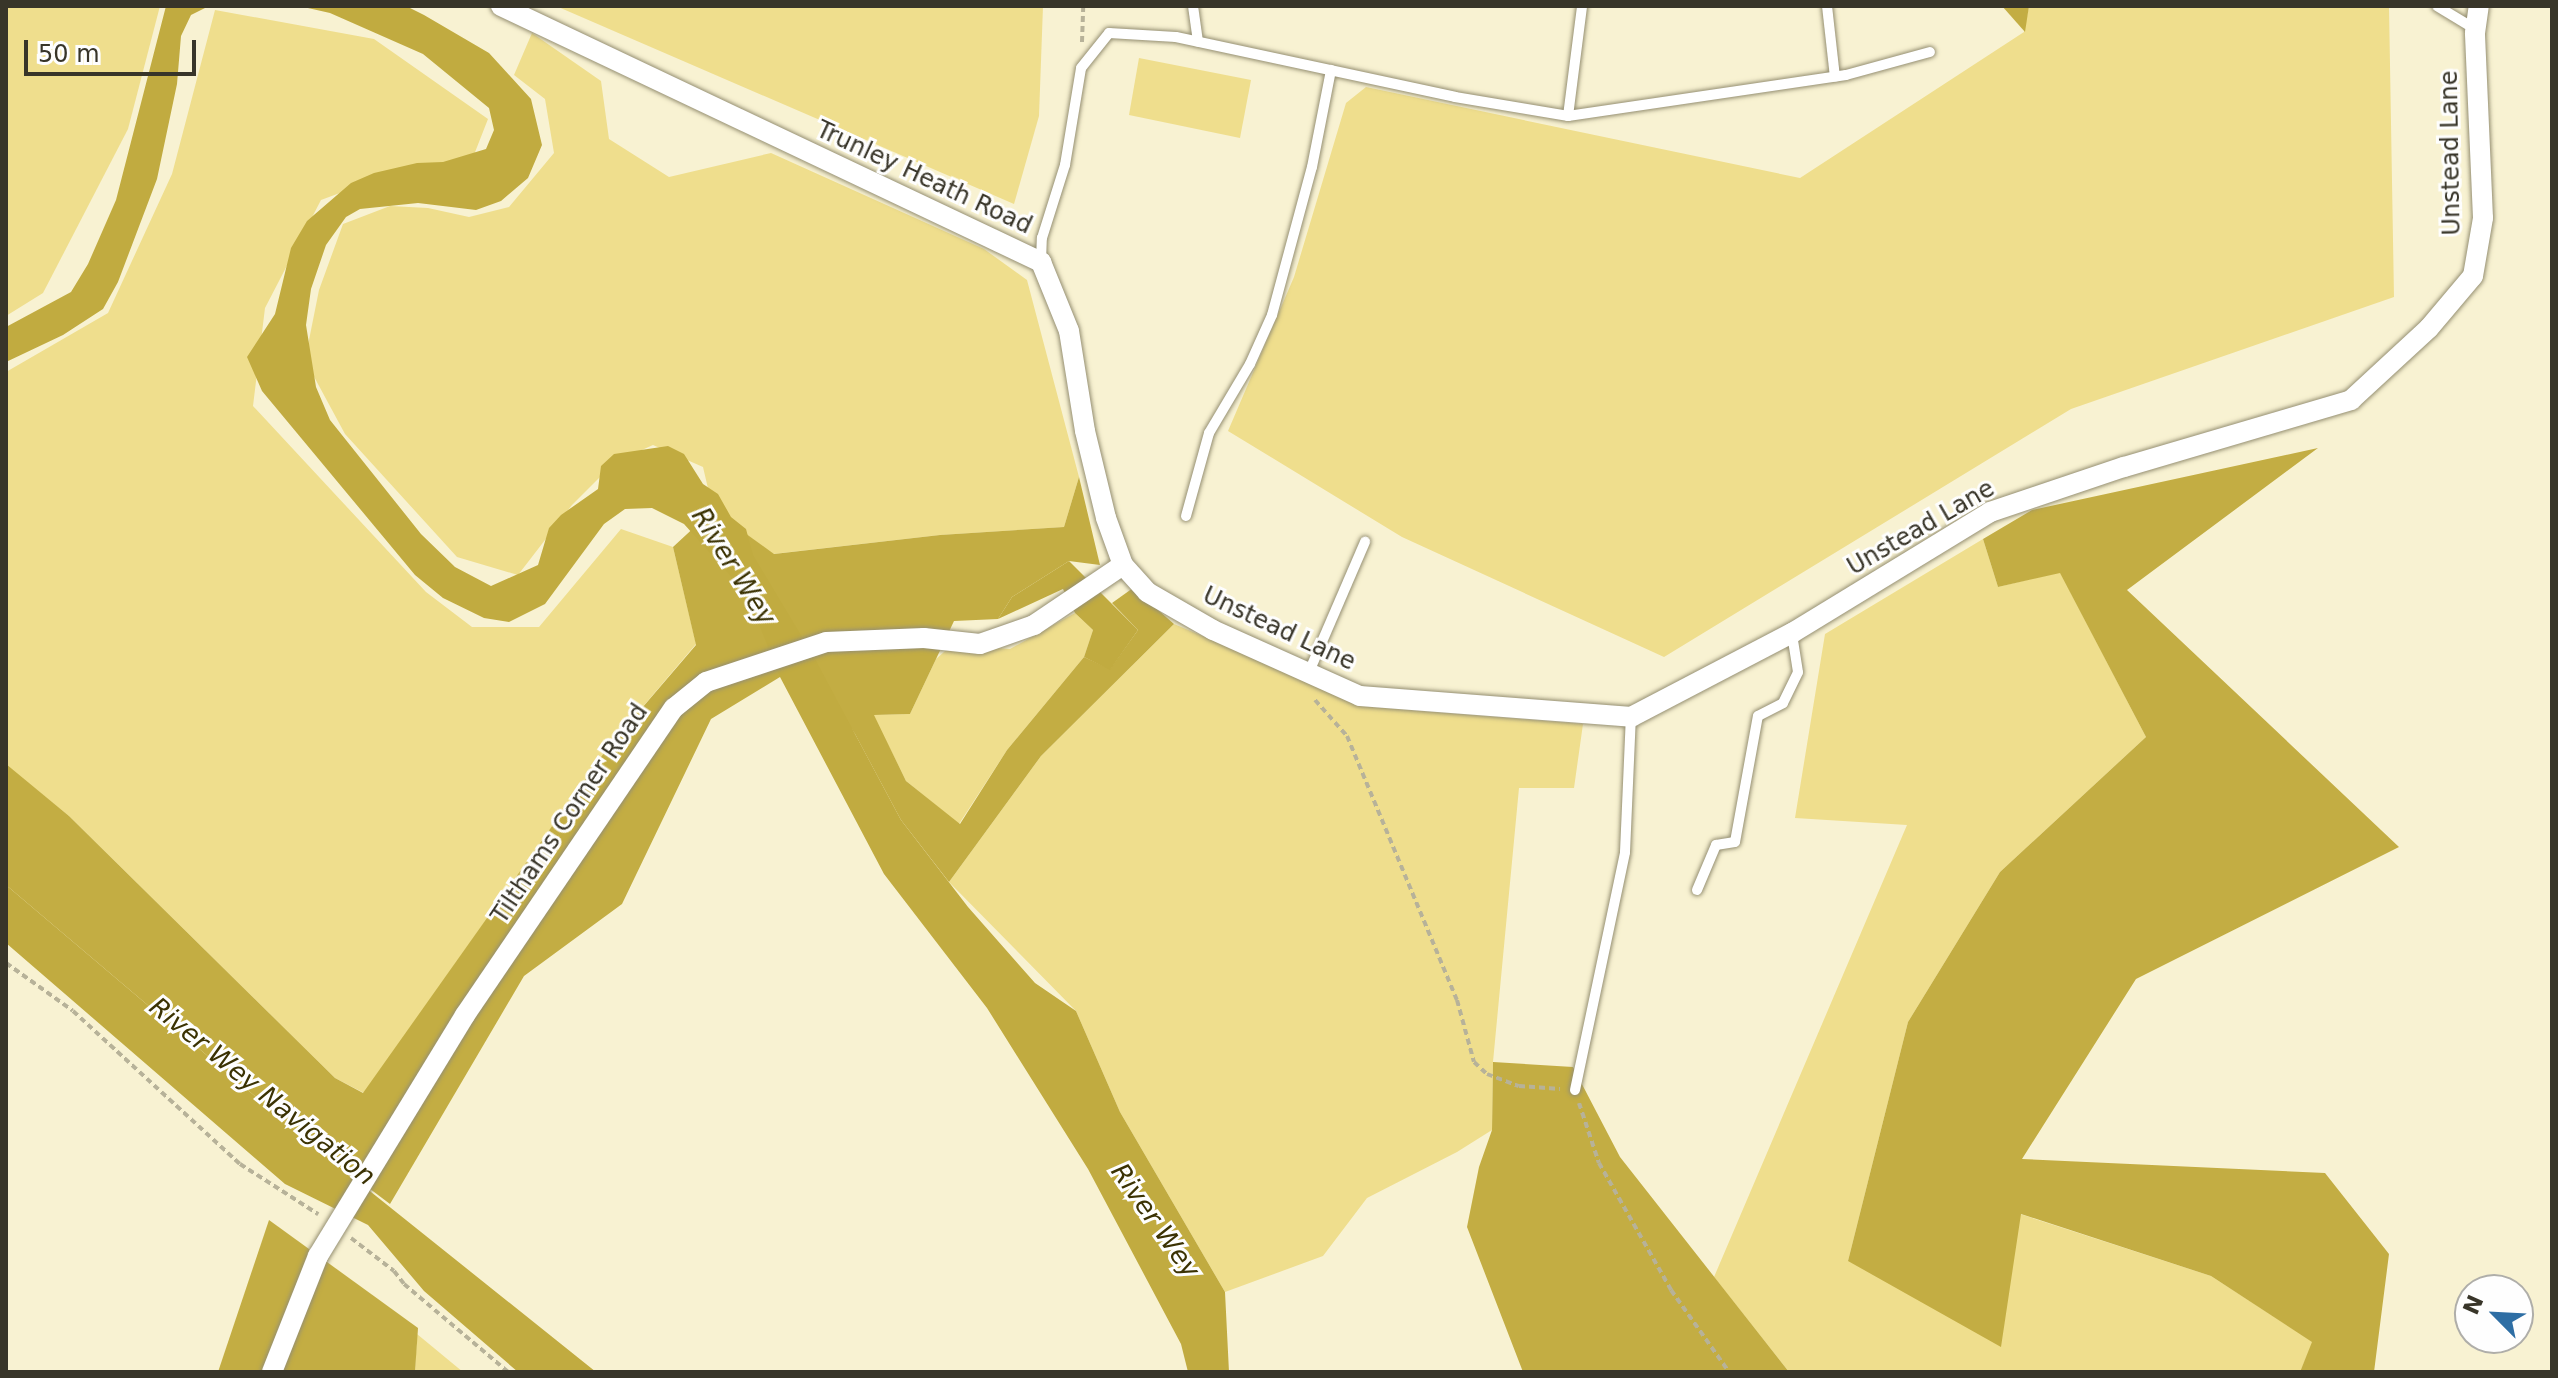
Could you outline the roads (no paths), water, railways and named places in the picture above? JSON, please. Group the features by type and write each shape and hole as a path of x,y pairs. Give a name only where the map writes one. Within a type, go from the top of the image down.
{"street":[{"name":"Trunley Heath Road","path":"501,6 1041,262 1069,331 1085,431 1106,518 1123,565"},
{"name":"Unstead Lane","path":"1123,565 1147,592 1213,630 1360,696 1631,717 1792,633 1990,512 2124,467 2351,400 2429,328 2473,276 2483,218 2475,29 2479,6"},
{"name":"Tilthams Corner Road","path":"272,1372 318,1256 465,1015 674,708 706,682 826,642 924,638 980,644 1034,625 1123,565"}],"lane":[{"path":"1193,6 1198,42"},
{"path":"1568,116 1582,6"},
{"path":"1827,6 1835,77"},
{"path":"2437,6 2475,29"},
{"path":"1041,262 1045,225 1065,165 1081,68 1109,33 1198,42 1568,116 1835,77 1930,52"},
{"path":"1186,516 1209,433 1250,364 1272,315 1312,167 1331,70"},
{"path":"1309,672 1365,542"},
{"path":"1697,890 1716,845 1735,842 1758,716 1783,703 1798,672 1792,633"},
{"path":"1575,1090 1625,852 1631,717"}],"water":[{"path":"166,6 209,6 191,15 181,36 177,84 157,179 118,282 103,309 63,335 6,362 6,327 71,292 88,264 116,200"},
{"name":"River Wey","path":"299,6 406,6 424,15 489,53 531,99 542,145 528,178 501,201 476,210 418,203 360,209 346,217 326,245 311,289 306,325 316,387 330,420 421,534 455,567 491,586 538,565 549,528 561,515 598,489 601,466 614,454 668,446 684,454 703,484 718,494 731,517 746,529 753,555 814,657 901,820 968,907 1035,983 1076,1011 1120,1112 1225,1292 1229,1372 1188,1372 1181,1344 1088,1169 987,1008 884,874 780,677 758,622 729,574 684,524 652,508 625,509 604,524 545,604 509,622 484,618 443,598 415,575 262,391 247,357 275,314 291,248 307,221 351,183 374,173 417,163 443,162 486,149 494,130 489,108 423,54 330,13"},
{"path":"1069,561 1138,630 1110,670 1084,657 1093,630 1075,613 1063,589 998,619 1012,597"},
{"path":"6,885 321,1152 596,1372 518,1372 424,1291 368,1225 285,1184 6,943"}],"water label":[{"name":"River Wey Navigation","path":"262,1092"}]}
